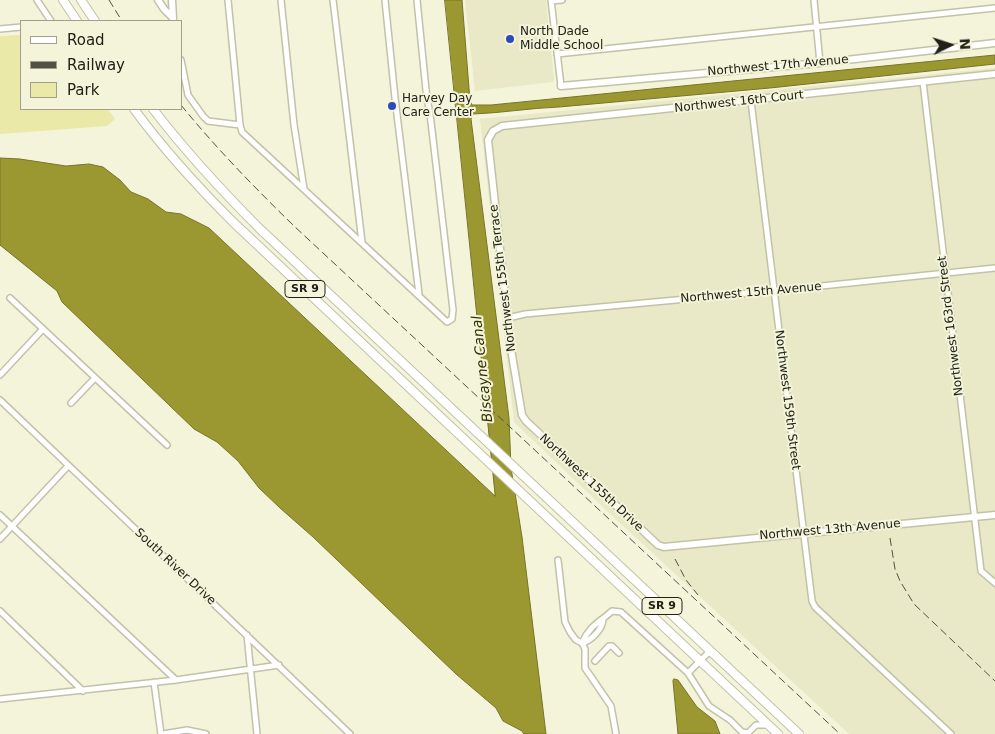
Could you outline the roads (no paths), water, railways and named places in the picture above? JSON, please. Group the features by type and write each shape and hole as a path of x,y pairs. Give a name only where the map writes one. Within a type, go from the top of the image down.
{"main road":[{"path":"63,0 76,20 88,11"},
{"path":"81,0 94,20"},
{"name":"SR 9","path":"135,110 158,142 203,192 778,734"},
{"name":"SR 9","path":"154,110 214,182 260,229 799,734"}],"street":[{"path":"37,0 50,20"},
{"path":"158,0 173,20"},
{"path":"172,0 173,20"},
{"path":"228,0 242,132 447,322 452,320 454,310 426,90 417,0"},
{"path":"281,0 294,125 304,190"},
{"path":"333,0 362,243"},
{"path":"385,0 419,295"},
{"path":"562,0 551,1 562,86"},
{"path":"814,0 820,63"},
{"path":"557,54 995,8"},
{"path":"0,29 20,27"},
{"name":"Northwest 17th Avenue","path":"562,86 820,63 995,43"},
{"path":"182,65 188,96 202,116 208,121 240,124"},
{"name":"Northwest 16th Court","path":"488,140 493,131 502,126 995,74"},
{"name":"Northwest 163rd Street","path":"923,82 981,570 995,583"},
{"name":"Northwest 159th Street","path":"751,101 812,601 815,607 951,734"},
{"name":"Northwest 155th Terrace","path":"488,140 508,318 522,415"},
{"name":"Northwest 15th Avenue","path":"508,318 525,314 995,268"},
{"path":"10,298 167,445"},
{"path":"0,375 42,330"},
{"path":"71,403 95,378"},
{"name":"South River Drive","path":"0,400 350,734"},
{"name":"Northwest 155th Drive","path":"522,415 526,421 651,539 664,547"},
{"path":"0,539 68,466"},
{"name":"Northwest 13th Avenue","path":"664,547 995,514"},
{"path":"0,515 176,680"},
{"path":"558,560 566,622 570,632 576,640 582,643 585,649 586,668 612,706 616,734"},
{"path":"0,611 82,691"},
{"path":"582,643 587,642 603,624 603,619 612,611 621,612 688,673 709,706 730,720 742,732 748,732 756,725 769,725"},
{"path":"247,635 257,734 249,734"},
{"path":"595,661 609,646 612,646 619,653"},
{"path":"688,673 707,654 712,652"},
{"path":"0,699 176,680 279,666"},
{"path":"154,682 162,734 187,730 206,734"}],"water":[{"name":"Biscayne Canal","path":"445,0 462,0 470,101 472,105 491,105 995,55 995,64 770,88 473,114 471,119 509,418 511,468 522,537 546,734 524,734 503,721 496,708 456,674 259,488 238,461 217,442 194,429 62,302 57,291 0,245 0,158 66,166 89,164 103,167 120,180 131,192 148,199 166,212 181,214 209,228 495,496"},
{"path":"674,679 678,680 697,707 715,721 720,734 678,734"}],"railway":[{"path":"109,0 121,20"},
{"path":"182,106 264,197 294,226 840,734"},
{"path":"890,538 895,569 914,604 995,681"},
{"path":"675,559 686,580 698,595"}],"place":[{"name":"North Dade Middle School","path":"510,39"},
{"name":"Harvey Day Care Center","path":"392,106"}]}
